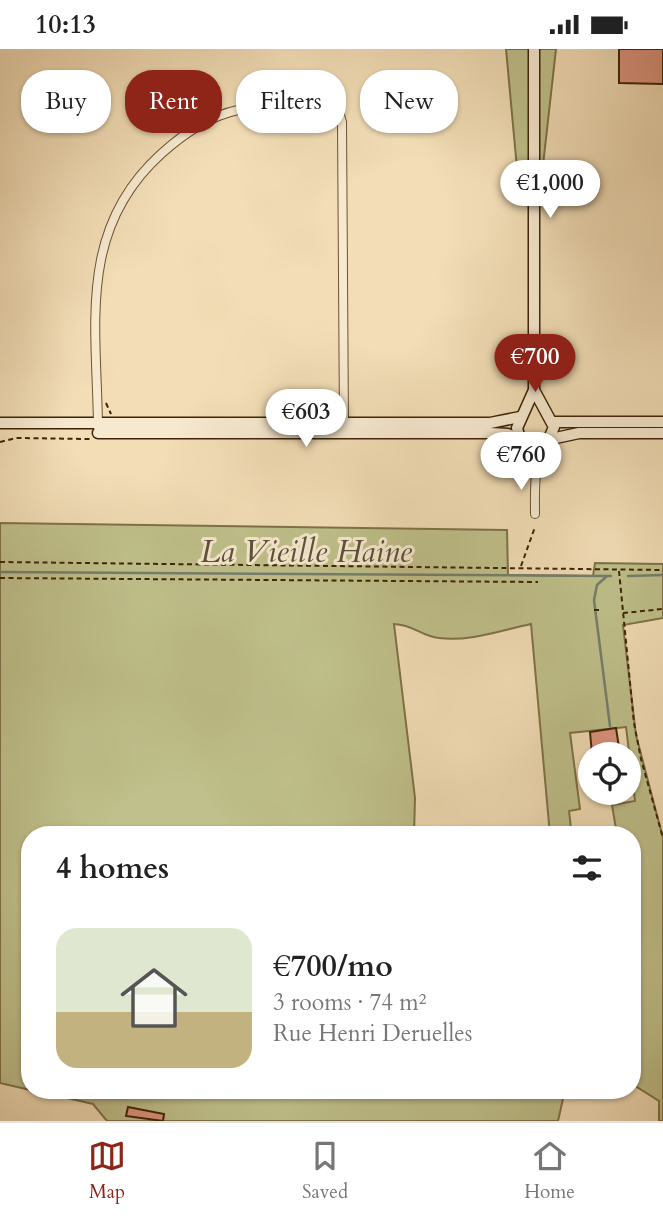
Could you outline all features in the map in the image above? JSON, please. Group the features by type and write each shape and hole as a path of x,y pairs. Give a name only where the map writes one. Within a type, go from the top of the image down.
{"street":[{"path":"534,49 534,390 517,428 535,471"},
{"path":"98,428 96,281 106,237 127,191 153,161 197,127 226,112 284,102 328,104 338,109 342,122 344,428"},
{"path":"534,390 549,417 549,441 538,458 535,471 535,514"},
{"path":"0,423 17,432 98,428 344,428 490,423 535,410 549,417 663,422"},
{"path":"344,428 508,434 536,447 579,433 663,433"}],"path":[{"path":"527,348 543,349"},
{"path":"521,567 535,527"},
{"path":"0,562 663,570"},
{"path":"619,570 636,735 663,838"},
{"path":"0,578 538,582"},
{"path":"622,613 663,609"},
{"path":"594,610 600,610"}],"green space":[{"path":"506,49 556,49 539,201 520,201"},
{"path":"0,523 507,530 508,575 593,576 595,563 663,564 663,618 623,625 638,742 628,742 626,727 570,733 580,809 569,811 571,826 549,826 531,624 474,637 450,639 432,637 407,626 394,624 415,798 414,826 21,826 21,1088 0,1083"},
{"path":"641,754 663,838 663,1121 659,1121 659,1101 641,1090 641,826 616,826 612,805 641,805"},
{"path":"72,1099 563,1099 558,1121 107,1121 93,1104"}],"building":[{"path":"619,49 663,49 663,84 619,83"},
{"path":"616,728 618,742 591,742 590,732"},
{"path":"128,1107 164,1114 163,1121 126,1116"}],"waterway":[{"name":"La Vieille Haine","path":"0,572 611,576"},
{"name":"La Vieille Haine","path":"628,576 663,575"},
{"path":"606,577 597,585 594,600 610,726"}]}
